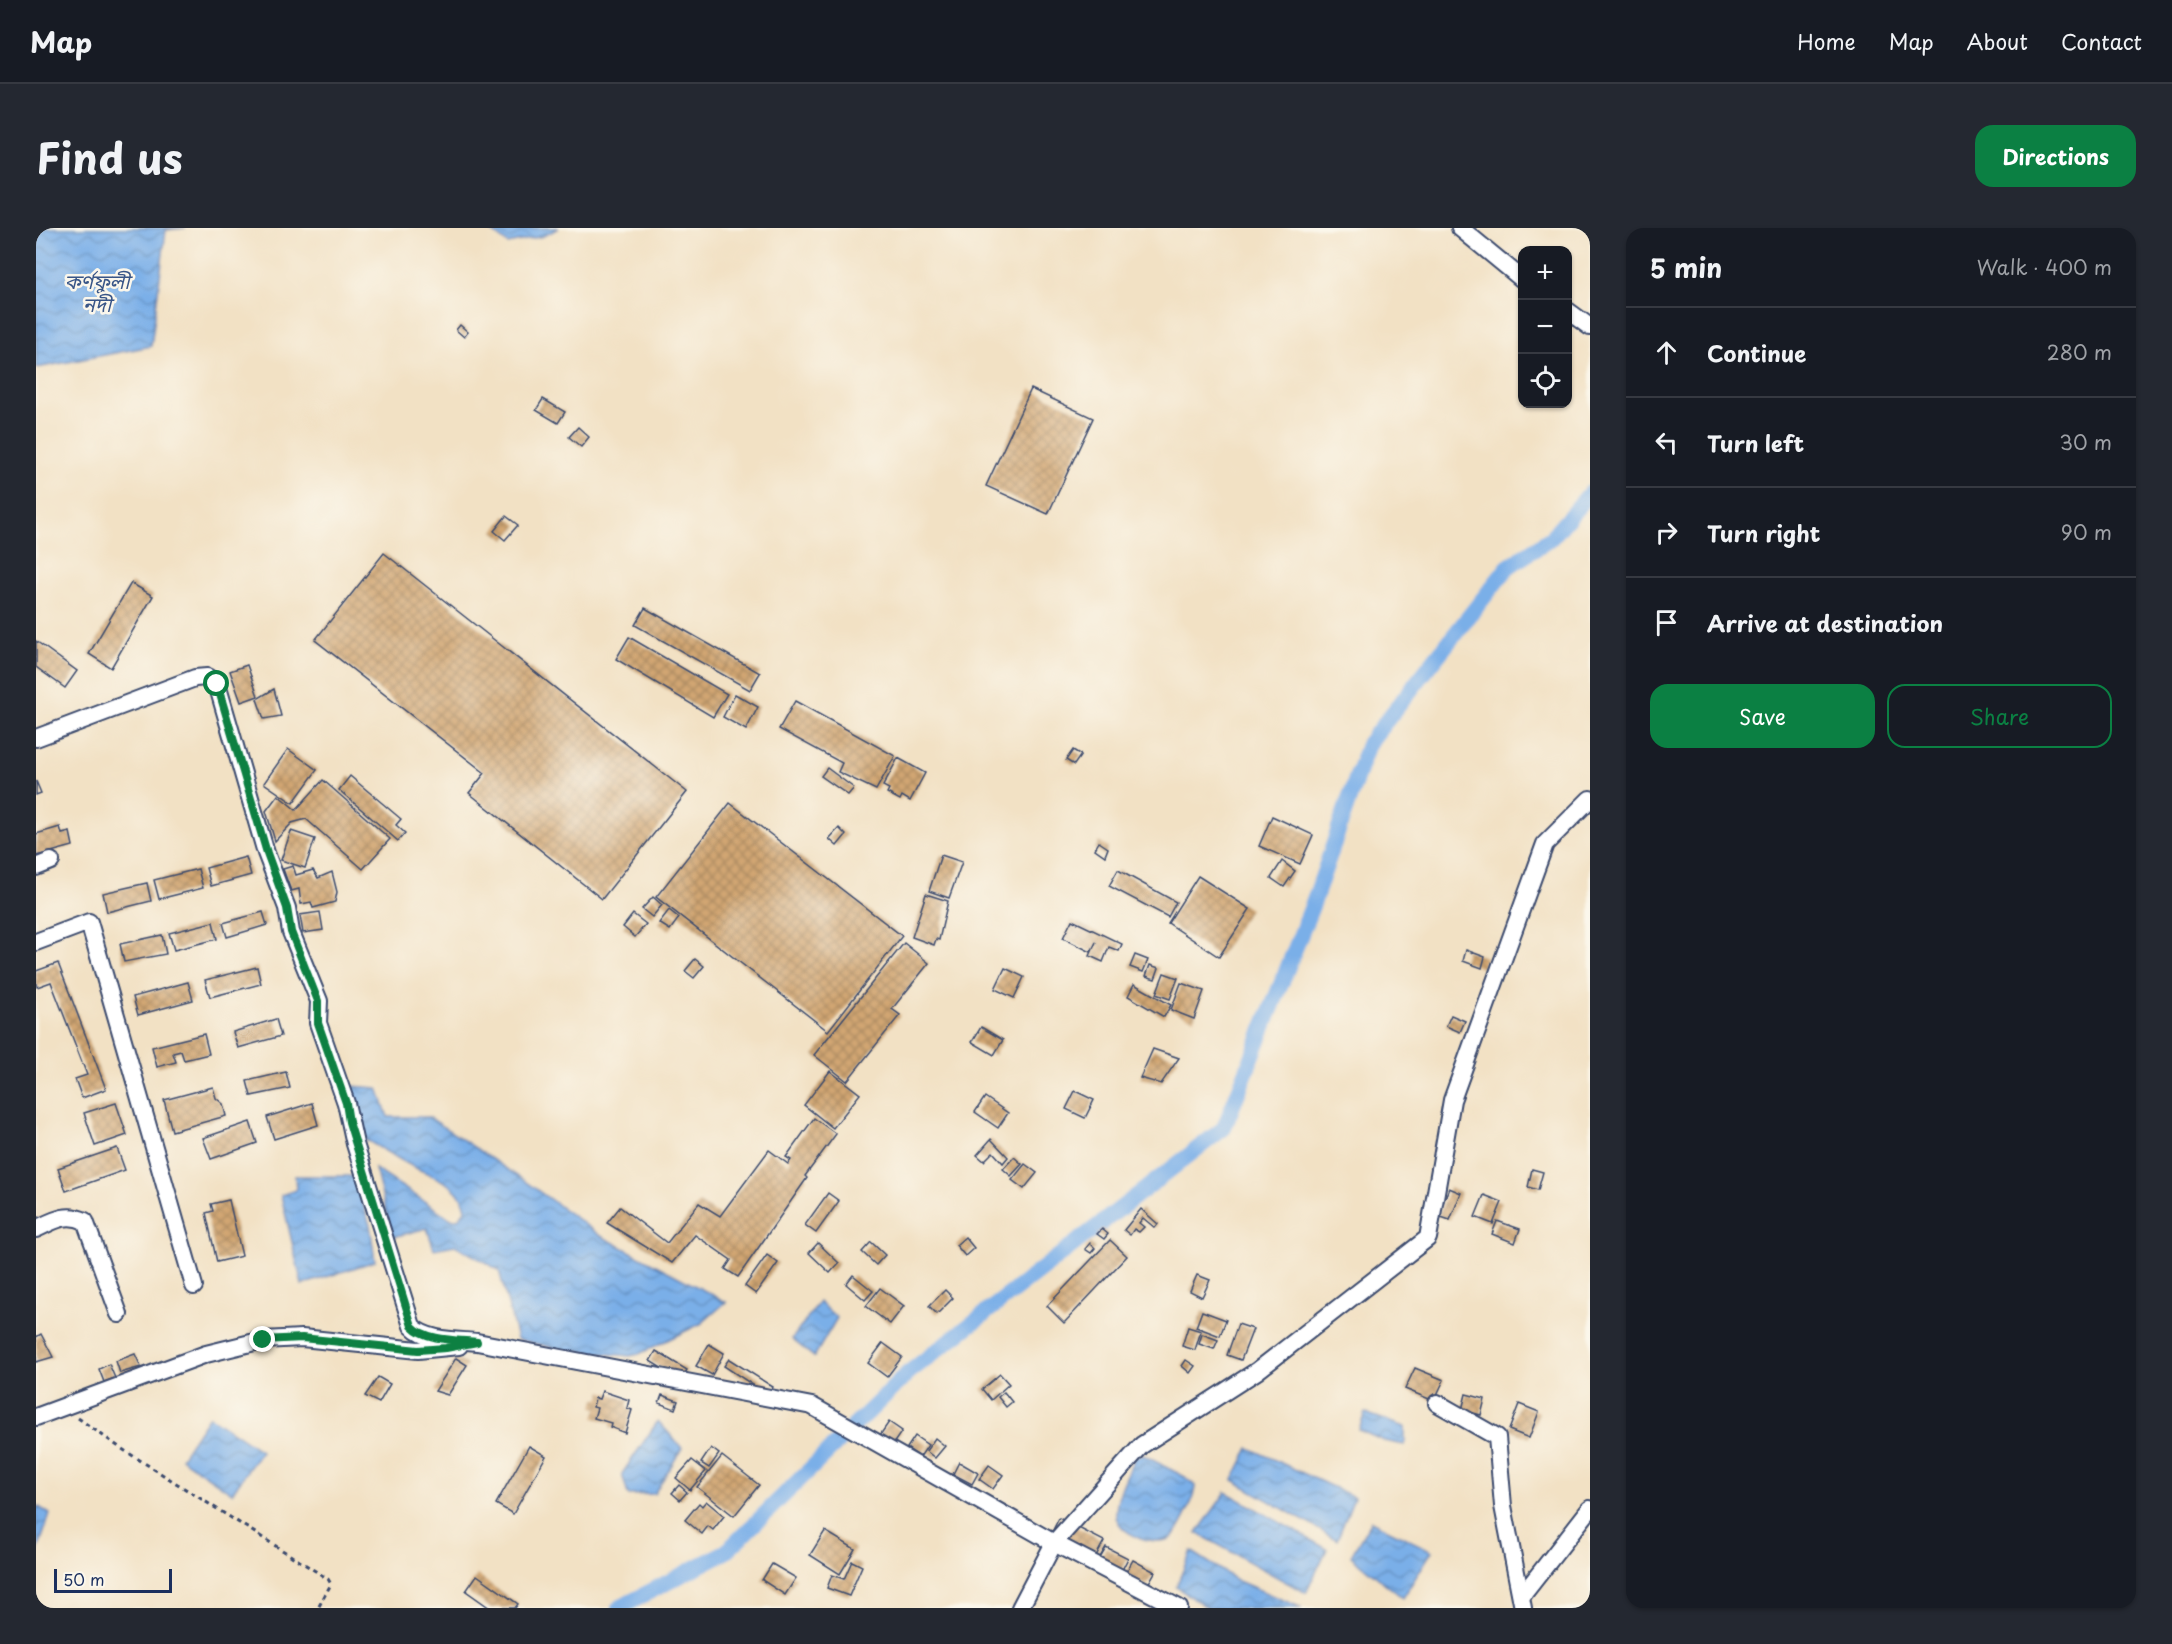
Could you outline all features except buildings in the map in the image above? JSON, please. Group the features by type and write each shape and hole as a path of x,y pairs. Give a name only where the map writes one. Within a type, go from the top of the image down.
{"street":[{"path":"1460,228 1518,276"},
{"path":"1572,314 1590,327"},
{"path":"36,738 195,678 207,677 217,684 267,853 287,908 291,932 318,1001 318,1023 346,1103 349,1122 412,1326 417,1331 812,1407 1054,1543 1179,1608"},
{"path":"1020,1608 1054,1543 1142,1445 1257,1371 1428,1238 1452,1100 1545,844 1590,799"},
{"path":"36,942 89,921 194,1286"},
{"path":"36,1229 66,1216 77,1217 85,1221 118,1314"},
{"path":"36,1417 206,1354 263,1340 302,1338 418,1350 477,1342"},
{"path":"1437,1403 1497,1437 1503,1506 1522,1603"},
{"path":"1522,1603 1590,1509"}],"path":[{"path":"62,1407 119,1447 328,1579 331,1584 318,1608"}],"water":[{"name":"কর্ণফুলী নদী","path":"36,228 186,228 166,230 151,346 36,368"},
{"path":"487,228 559,228 543,236 508,244"},
{"path":"350,1086 378,1088 388,1117 429,1117 601,1236 726,1302 702,1323 639,1354 630,1356 563,1350 517,1339 499,1270 455,1245 434,1249 427,1228 393,1237 375,1169 451,1219 458,1219 466,1209 458,1193 444,1181 404,1162 365,1139"},
{"path":"295,1176 353,1176 370,1225 375,1261 302,1285 281,1195 296,1190"},
{"path":"819,1302 837,1318 814,1357 792,1339"},
{"path":"1365,1413 1405,1427 1405,1445 1384,1441 1359,1430"},
{"path":"209,1416 261,1451 232,1493 181,1458"},
{"path":"658,1421 682,1448 654,1494 628,1495 622,1474"},
{"path":"1249,1448 1354,1497 1337,1540 1233,1480"},
{"path":"1143,1455 1185,1477 1196,1486 1193,1498 1177,1530 1169,1539 1162,1541 1136,1537 1129,1533 1122,1527 1116,1514 1118,1499 1135,1457"},
{"path":"1226,1492 1327,1549 1306,1593 1197,1533"},
{"path":"36,1505 50,1514 36,1556"},
{"path":"1371,1521 1432,1551 1403,1598 1351,1556"},
{"path":"1191,1551 1236,1580 1302,1608 1208,1608 1176,1587"}],"waterway":[{"path":"619,1608 727,1551 908,1373 1224,1128 1314,901 1368,744 1508,567 1551,538 1590,493"}],"route":[{"path":"217,684 267,853 287,908 291,932 300,960 318,1001 318,1023 346,1103 349,1122 412,1326 417,1331 429,1335 477,1342 418,1350 302,1338 263,1340"}]}
